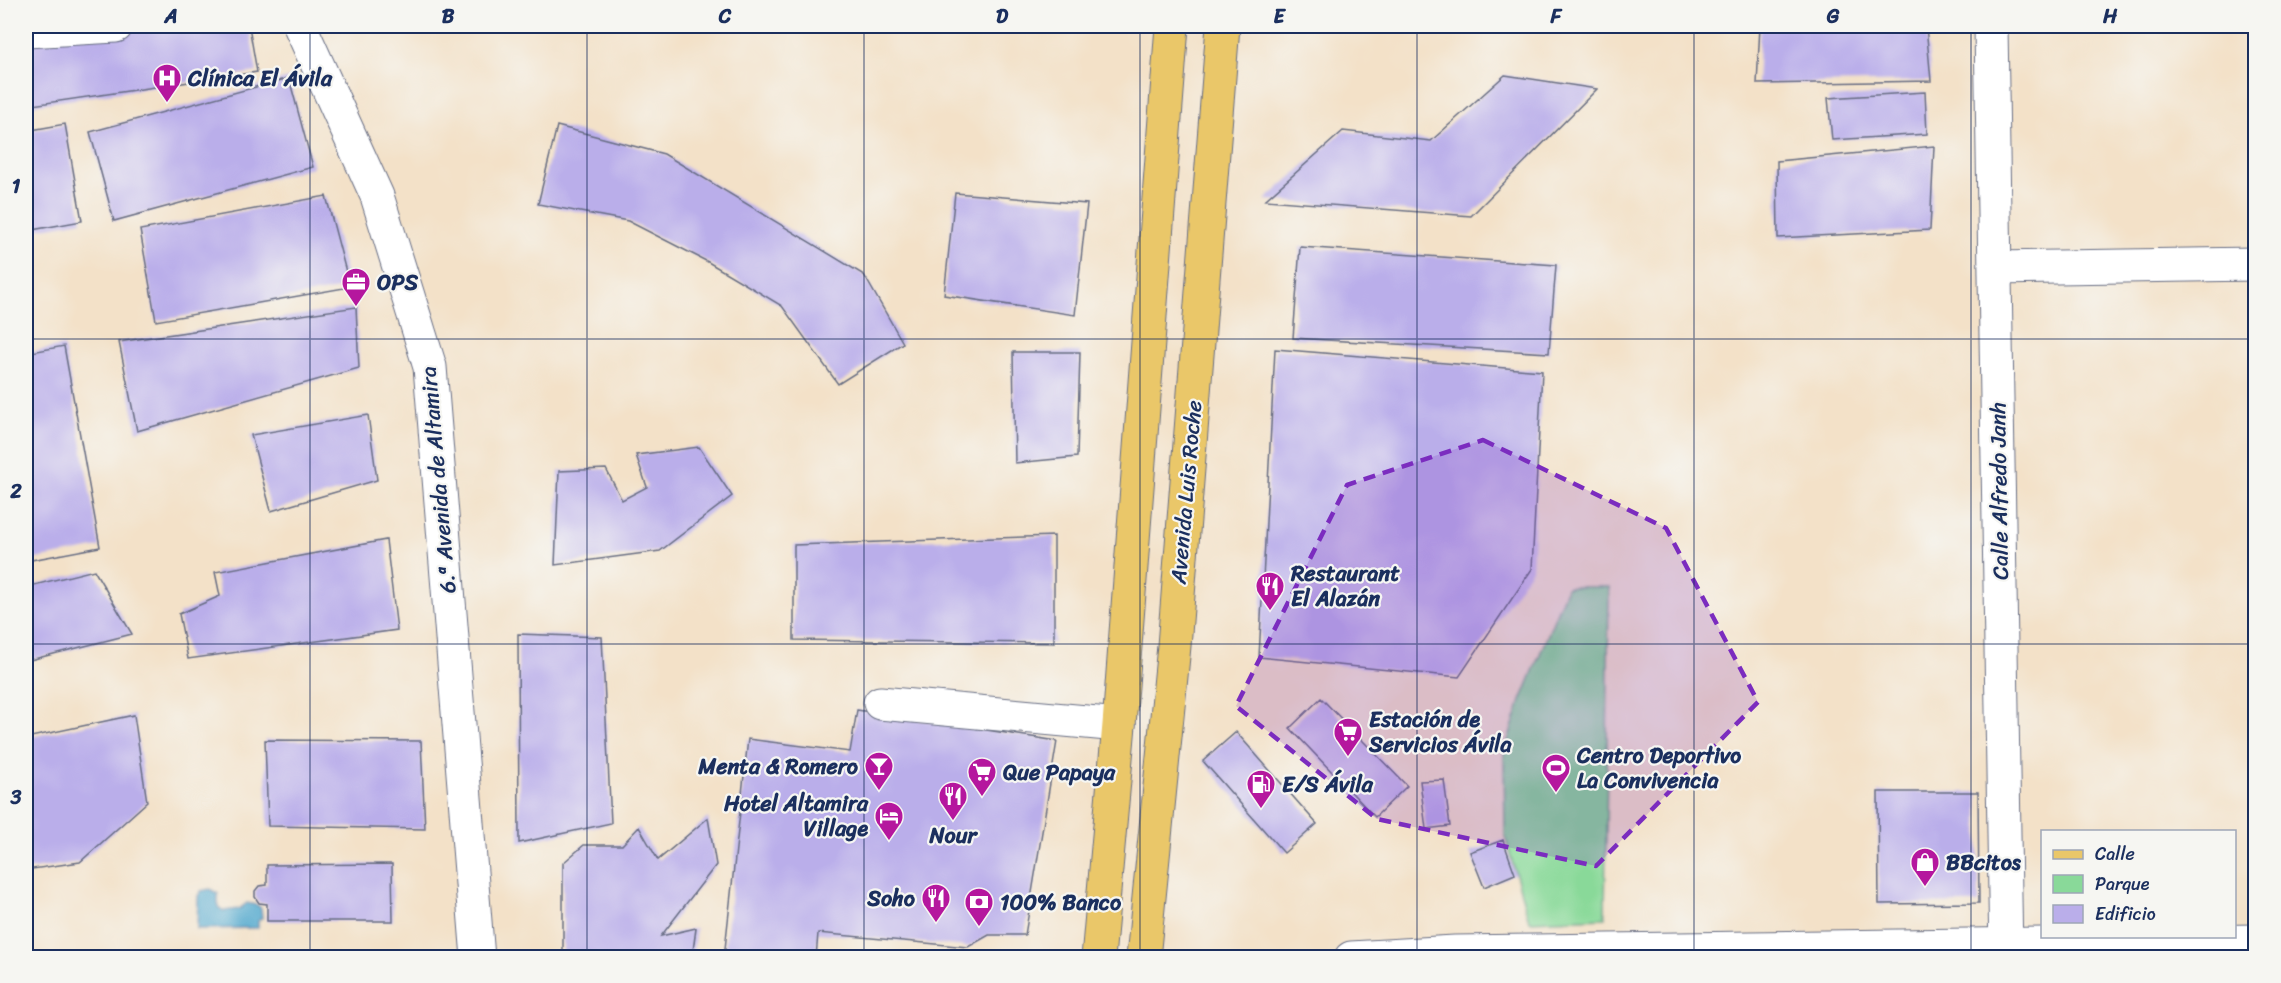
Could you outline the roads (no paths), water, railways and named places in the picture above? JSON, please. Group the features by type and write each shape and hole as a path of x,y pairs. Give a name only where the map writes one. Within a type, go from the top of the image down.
{"main road":[{"path":"1098,957 1119,725 1173,26"},
{"name":"Avenida Luis Roche","path":"1143,957 1174,646 1223,26"}],"street":[{"path":"26,32 116,26"},
{"name":"6.ª Avenida de Altamira","path":"300,26 377,196 430,367 478,957"},
{"name":"Calle Alfredo Janh","path":"1991,26 2006,951"},
{"path":"1996,268 2256,264"},
{"path":"880,703 1119,725"},
{"path":"1351,957 1455,952 2006,951 2256,941"}],"water":[{"path":"210,889 218,894 218,907 224,911 239,909 247,903 261,908 262,918 258,921 258,928 197,929 198,896 201,891"}],"place":[{"name":"Clínica El Ávila","path":"167,104"},
{"name":"OPS","path":"356,308"},
{"name":"Restaurant El Alazán","path":"1270,612"},
{"name":"Estación de Servicios Ávila","path":"1348,758"},
{"name":"Menta & Romero","path":"879,792"},
{"name":"Centro Deportivo La Convivencia","path":"1556,794"},
{"name":"Que Papaya","path":"982,798"},
{"name":"E/S Ávila","path":"1261,810"},
{"name":"Nour","path":"953,822"},
{"name":"Hotel Altamira Village","path":"889,842"},
{"name":"BBcitos","path":"1925,888"},
{"name":"Soho","path":"936,924"},
{"name":"100% Banco","path":"979,928"}]}
